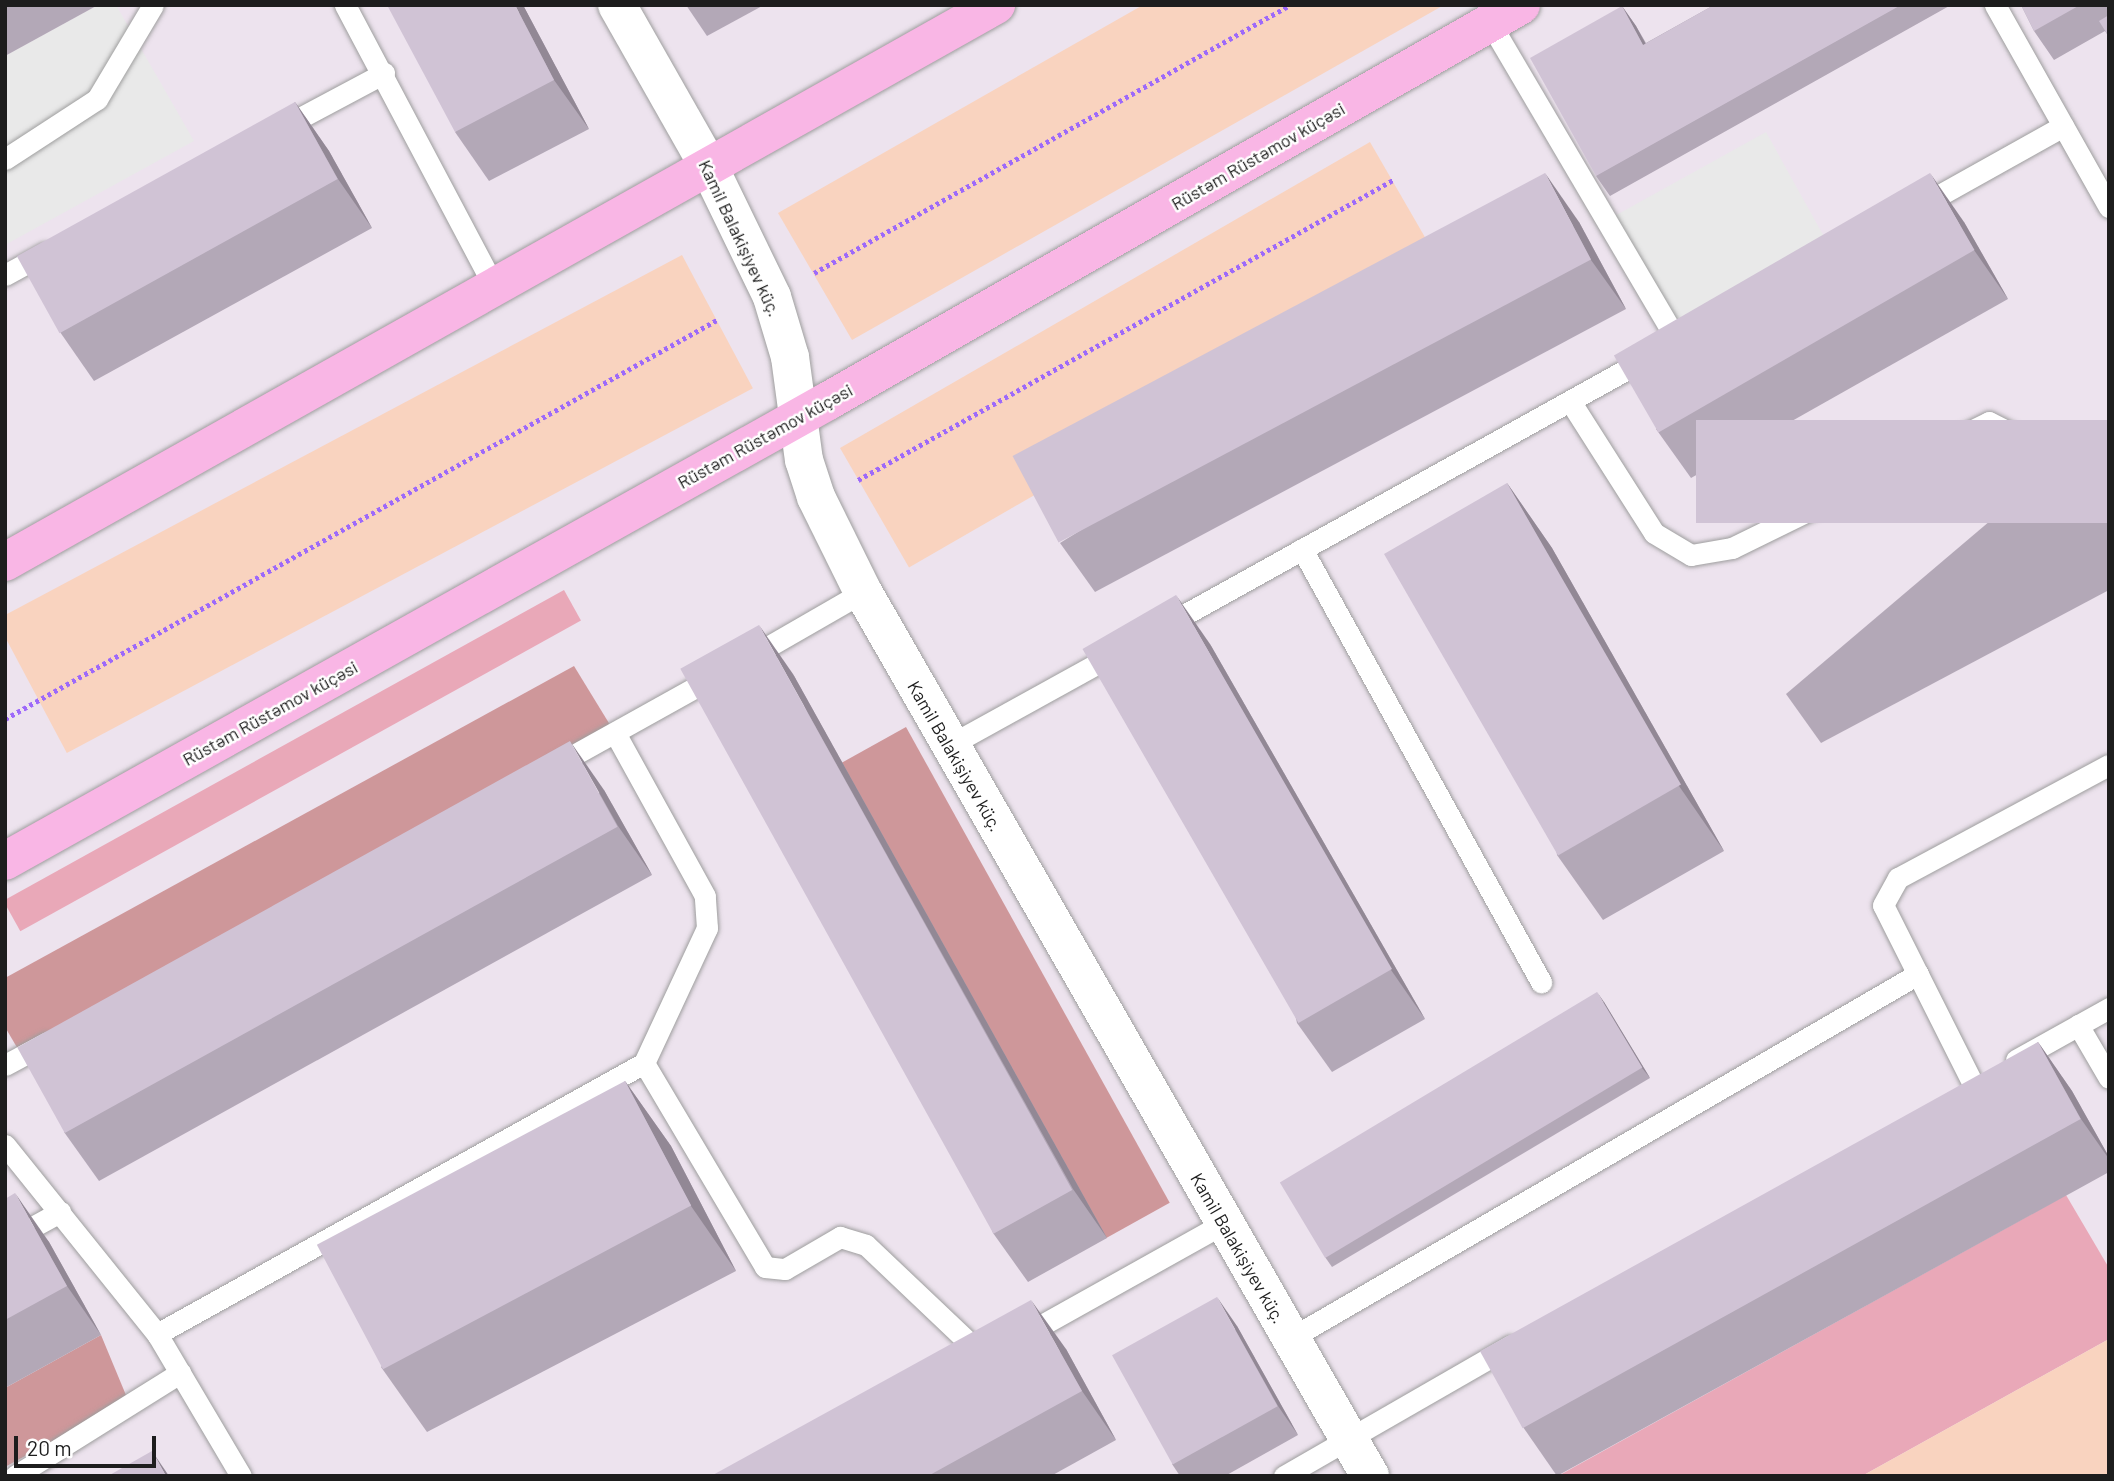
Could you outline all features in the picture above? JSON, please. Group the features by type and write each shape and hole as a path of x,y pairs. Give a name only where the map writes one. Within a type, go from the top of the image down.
{"main road":[{"path":"5,562 996,5"},
{"name":"Rüstəm Rüstəmov küçəsi","path":"5,861 1506,14"}],"street":[{"name":"Kamil Balakişiyev küç.","path":"617,5 709,167 772,297 790,357 796,416 816,497 863,592 948,746 1370,1476"}],"lane":[{"path":"5,159 97,99 153,5"},
{"path":"345,5 384,73 494,286"},
{"path":"1995,5 2109,207"},
{"path":"1506,14 1677,341"},
{"path":"262,138 384,73"},
{"path":"1906,214 2063,126"},
{"path":"5,275 66,242"},
{"path":"948,746 1701,328"},
{"path":"1570,401 1654,533 1691,555 1732,548 1989,422 2011,433 2034,482 2063,485"},
{"path":"1302,549 1541,982"},
{"path":"530,779 863,592"},
{"path":"157,1334 644,1063 707,928 705,896 615,733"},
{"path":"1973,1084 1883,905 1898,878 2109,765"},
{"path":"1291,1338 1917,974"},
{"path":"1949,1097 2109,1008"},
{"path":"2078,1025 2109,1078"},
{"path":"5,1065 70,1030"},
{"path":"644,1063 765,1267 785,1269 840,1237 866,1245 997,1350"},
{"path":"5,1145 157,1334 240,1476"},
{"path":"5,1242 60,1212"},
{"path":"961,1370 1224,1223"},
{"path":"1284,1476 1528,1336"},
{"path":"15,1476 180,1373"}],"path":[{"path":"814,273 1290,5"},
{"path":"858,480 1392,180"},
{"path":"5,719 717,320"}],"shaded area":[{"path":"98,5 116,5 194,141 5,245 5,56"},
{"path":"1143,5 1444,5 852,340 778,213"},
{"path":"1766,132 1833,254 1673,342 1606,221"},
{"path":"1370,142 1439,262 909,568 840,448"},
{"path":"682,255 753,388 67,753 5,637 5,615"},
{"path":"564,590 581,621 20,931 5,900"},
{"path":"574,666 615,733 22,1056 5,1027 5,978"},
{"path":"906,727 1170,1203 1105,1239 841,763"},
{"path":"2066,1195 2109,1268 2109,1339 1862,1476 1558,1476"},
{"path":"101,1335 128,1400 5,1467 5,1388"},
{"path":"2109,1339 2109,1476 1862,1476"}],"building":[{"path":"387,5 515,5 554,80 455,132"},
{"path":"1714,5 1901,5 1596,176 1530,58 1622,6 1643,45"},
{"path":"2021,5 2080,5 2034,31"},
{"path":"2109,15 2109,37 2099,21"},
{"path":"295,102 338,179 60,333 17,256"},
{"path":"1545,173 1591,260 1059,543 1013,456"},
{"path":"1930,173 1974,250 1658,433 1614,356"},
{"path":"1696,420 2109,420 2109,523 1696,523"},
{"path":"1507,483 1681,784 1558,855 1384,554"},
{"path":"1176,595 1392,969 1298,1023 1082,649"},
{"path":"759,625 1072,1190 993,1234 680,669"},
{"path":"570,741 618,827 65,1133 17,1047"},
{"path":"1597,992 1642,1067 1325,1258 1280,1183"},
{"path":"2038,1042 2081,1119 1523,1428 1480,1351"},
{"path":"625,1081 691,1205 383,1369 317,1245"},
{"path":"15,1193 67,1286 5,1320 5,1199"},
{"path":"1217,1297 1278,1406 1173,1465 1112,1355"},
{"path":"1031,1300 1082,1391 928,1476 711,1476"},
{"path":"152,1451 166,1476 108,1476"}]}
